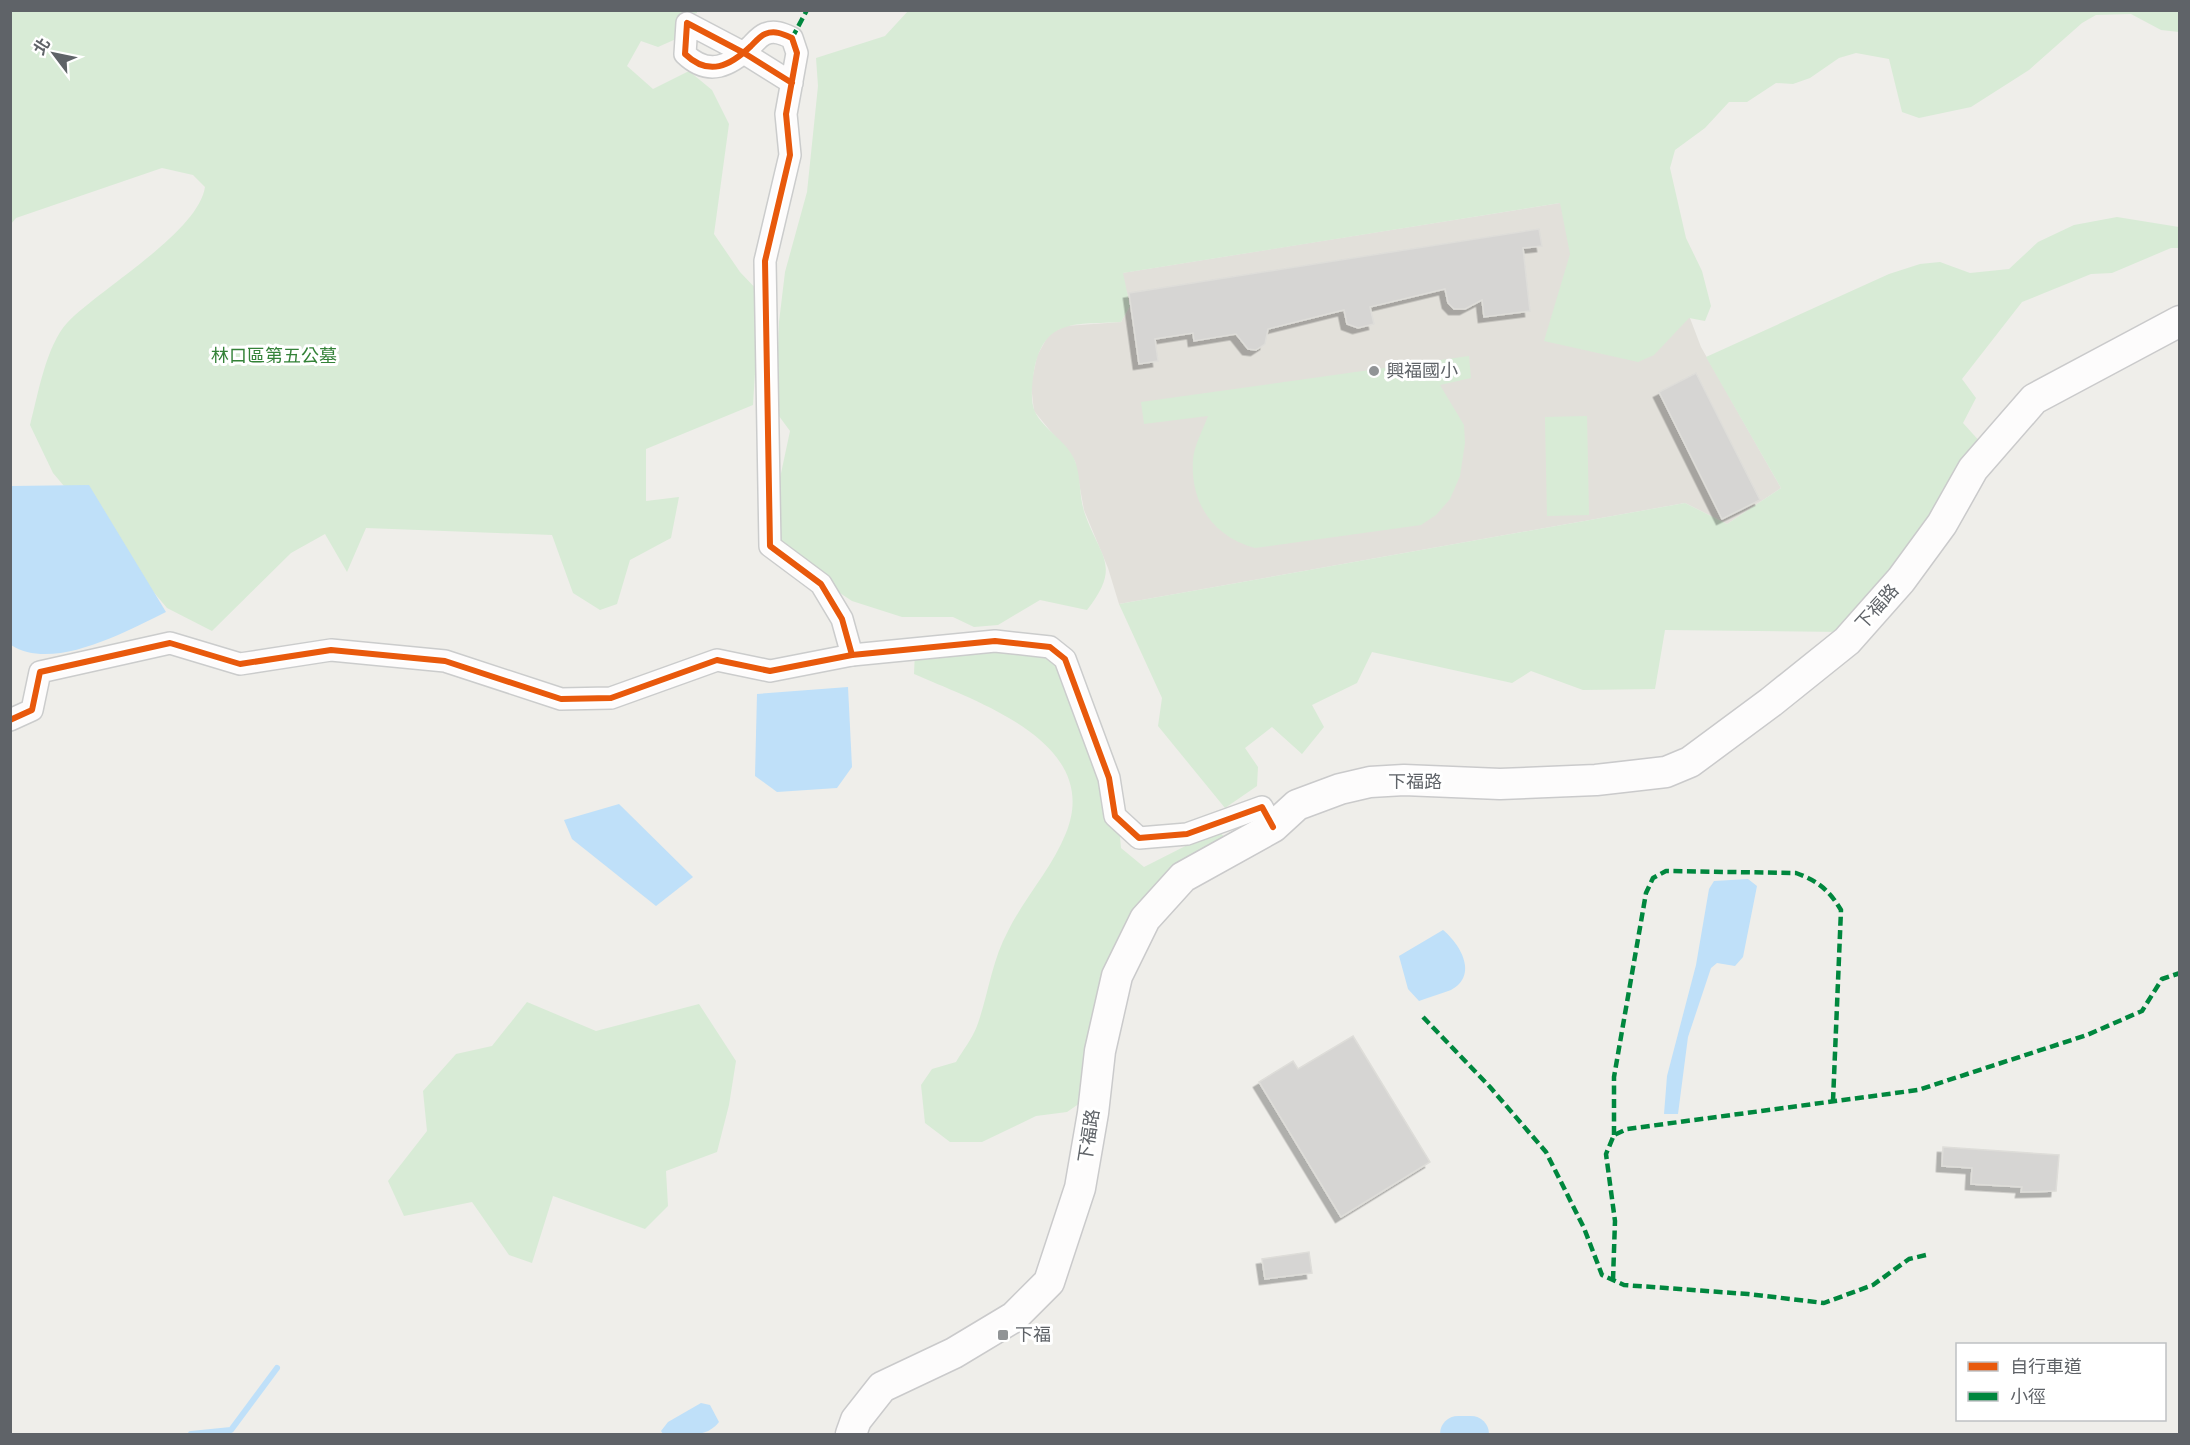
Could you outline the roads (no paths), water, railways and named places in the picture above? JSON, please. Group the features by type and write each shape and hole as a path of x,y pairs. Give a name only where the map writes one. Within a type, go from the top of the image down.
{"main road":[{"name":"下福路","path":"851,1434 856,1420 882,1387 954,1353 1014,1317 1049,1282 1080,1188 1093,1113 1100,1051 1117,976 1145,919 1183,877 1273,827 1297,805 1323,794 1370,782 1404,780 1540,784 1646,776 1666,772 1690,762 1771,702 1847,641 1901,580 1942,524 1973,469 2034,399 2180,321"}],"street":[{"path":"792,82 744,52 764,34 777,32 792,38 797,53 792,82 786,114 790,155 765,261 770,546 821,584 842,619 852,656"},
{"path":"10,720 32,710 40,672 170,643 240,664 331,650 445,661 561,699 611,698 717,660 770,671 852,656 995,641 1050,647 1065,660 1109,778 1114,816 1139,838 1187,834 1262,807 1273,827"}],"water":[{"path":"89,485 166,612 110,638 68,652 47,654 28,652 11,645 11,486"},
{"path":"848,687 852,767 837,788 777,792 755,776 757,694"},
{"path":"619,804 693,877 656,906 572,839 564,820"},
{"path":"1748,879 1757,886 1743,957 1735,966 1717,963 1711,968 1688,1037 1678,1114 1664,1114 1667,1076 1696,965 1709,889 1714,881"},
{"path":"1443,930 1460,951 1464,960 1464,976 1451,990 1419,1001 1408,989 1399,956"},
{"path":"701,1403 710,1405 719,1422 714,1427 694,1435 663,1434 661,1431 668,1422"}],"waterway":[{"path":"191,1434 231,1430 277,1368"},
{"path":"1458,1434 1471,1434"}],"place":[{"name":"興福國小","path":"1374,371"},
{"name":"下福","path":"1003,1335"}],"park label":[{"name":"林口區第五公墓","path":"274,356"}]}
